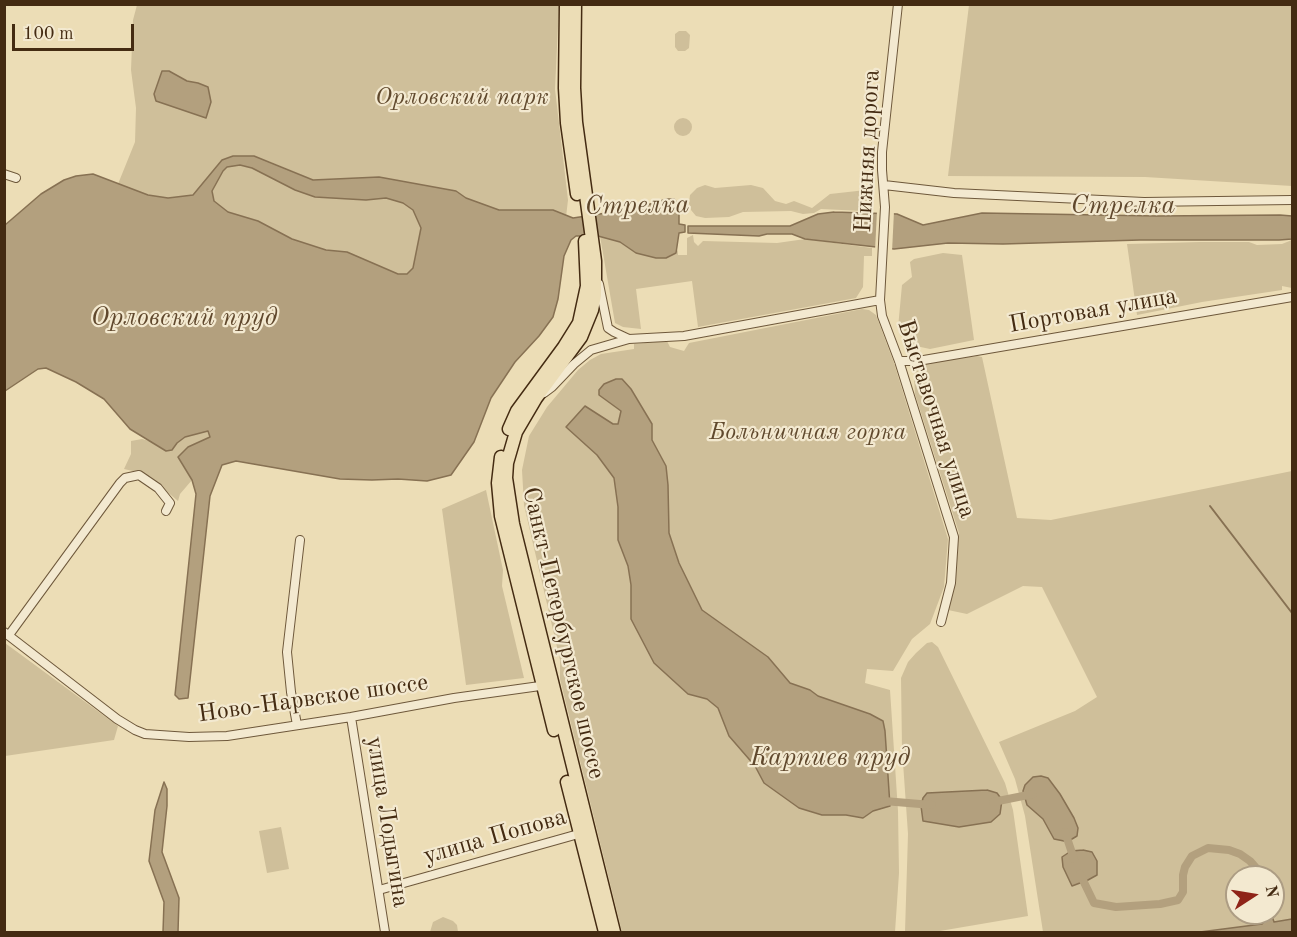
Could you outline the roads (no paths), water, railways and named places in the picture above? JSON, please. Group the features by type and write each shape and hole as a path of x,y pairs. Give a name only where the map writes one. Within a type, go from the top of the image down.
{"main road":[{"name":"Санкт-Петербургское шоссе","path":"566,4 567,123 584,208"},
{"name":"Санкт-Петербургское шоссе","path":"547,685 507,492 507,463 516,432 536,398 562,365 587,325 592,310 596,274 589,247 584,208 574,88 575,4"},
{"name":"Санкт-Петербургское шоссе","path":"589,247 587,286 579,323 517,411 505,438 498,474 501,516 584,832 605,933"},
{"name":"Санкт-Петербургское шоссе","path":"584,832 614,933"}],"street":[{"name":"Нижняя дорога","path":"880,300 885,207 882,152 898,4"},
{"path":"4,174 16,178"},
{"path":"884,185 954,193 1144,202 1293,200"},
{"path":"596,274 608,328 629,339"},
{"name":"Портовая улица","path":"899,361 918,361 1293,297"},
{"path":"536,398 552,387 591,350 629,339 684,336 880,300"},
{"name":"Выставочная улица","path":"880,300 882,316 899,361 954,537 951,583 941,622"},
{"path":"7,634 125,478 139,475 159,488 170,502 166,511"},
{"path":"297,725 287,651 300,540"},
{"name":"Ново-Нарвское шоссе","path":"7,634 117,719 145,734 189,737 227,736 547,685"},
{"name":"улица Лодыгина","path":"351,717 385,933"},
{"name":"улица Попова","path":"379,890 584,832"}],"water":[{"path":"162,71 169,71 187,81 208,87 211,102 206,118 156,101 154,94"},
{"name":"Орловский пруд","path":"233,156 254,156 313,180 379,177 456,191 466,198 499,210 553,210 573,218 633,209 674,199 679,205 679,224 685,225 685,232 679,233 676,253 666,258 636,253 620,242 598,236 576,236 571,240 564,256 553,317 515,362 491,398 474,442 451,475 427,481 340,479 236,461 222,465 210,496 188,698 179,699 175,695 196,494 192,480 178,457 188,447 210,437 208,431 185,437 172,450 166,451 130,429 104,399 46,368 38,369 5,391 5,225 41,194 64,180 76,176 93,174 148,195 168,198 193,195 222,160","holes":["240,165 252,168 295,190 315,197 366,200 386,198 403,203 413,210 421,228 413,268 407,274 398,274 347,252 326,250 292,239 258,221 228,212 214,201 212,191 227,167"]},
{"path":"834,212 897,214 923,225 982,213 1157,216 1280,215 1292,216 1292,239 948,243 894,249 805,239 792,234 759,236 688,233 688,226 790,226 818,214"},
{"name":"Карпиев пруд","path":"622,379 631,389 652,424 652,440 666,466 669,533 679,563 702,610 768,657 790,683 883,721 890,806 873,811 863,818 822,815 799,808 764,783 755,766 729,736 718,708 707,699 688,694 654,663 631,619 631,585 628,566 618,540 618,507 614,478 597,455 566,427 585,406 613,424 618,424 621,411 599,395 599,390 604,384"},
{"path":"1033,777 1048,778 1074,818 1078,828 1077,836 1072,839 1064,841 1054,839 1043,819 1027,805 1023,791 1025,785"},
{"path":"164,782 167,789 167,806 162,852 179,898 178,932 163,932 164,902 149,861 155,810"},
{"path":"987,790 997,793 1002,800 1000,814 991,822 959,827 923,821 921,806 927,793"},
{"path":"1071,851 1092,852 1097,861 1097,875 1072,886 1063,867 1062,857"},
{"path":"1292,919 1292,932 1200,932 1254,925 1285,925 1285,920"}],"waterway":[{"path":"1210,506 1292,613"},
{"path":"993,802 1033,794"},
{"path":"884,801 932,805"},
{"path":"1065,832 1074,859"},
{"path":"1080,874 1094,903 1116,907 1160,904 1178,900 1183,892 1185,867 1192,856 1208,848 1229,850 1240,854 1254,865"}],"park label":[{"name":"Орловский парк","path":"462,98"},
{"name":"Больничная горка","path":"808,433"}],"water label":[{"name":"Стрелка","path":"637,206"},
{"name":"Стрелка","path":"1123,206"}]}
